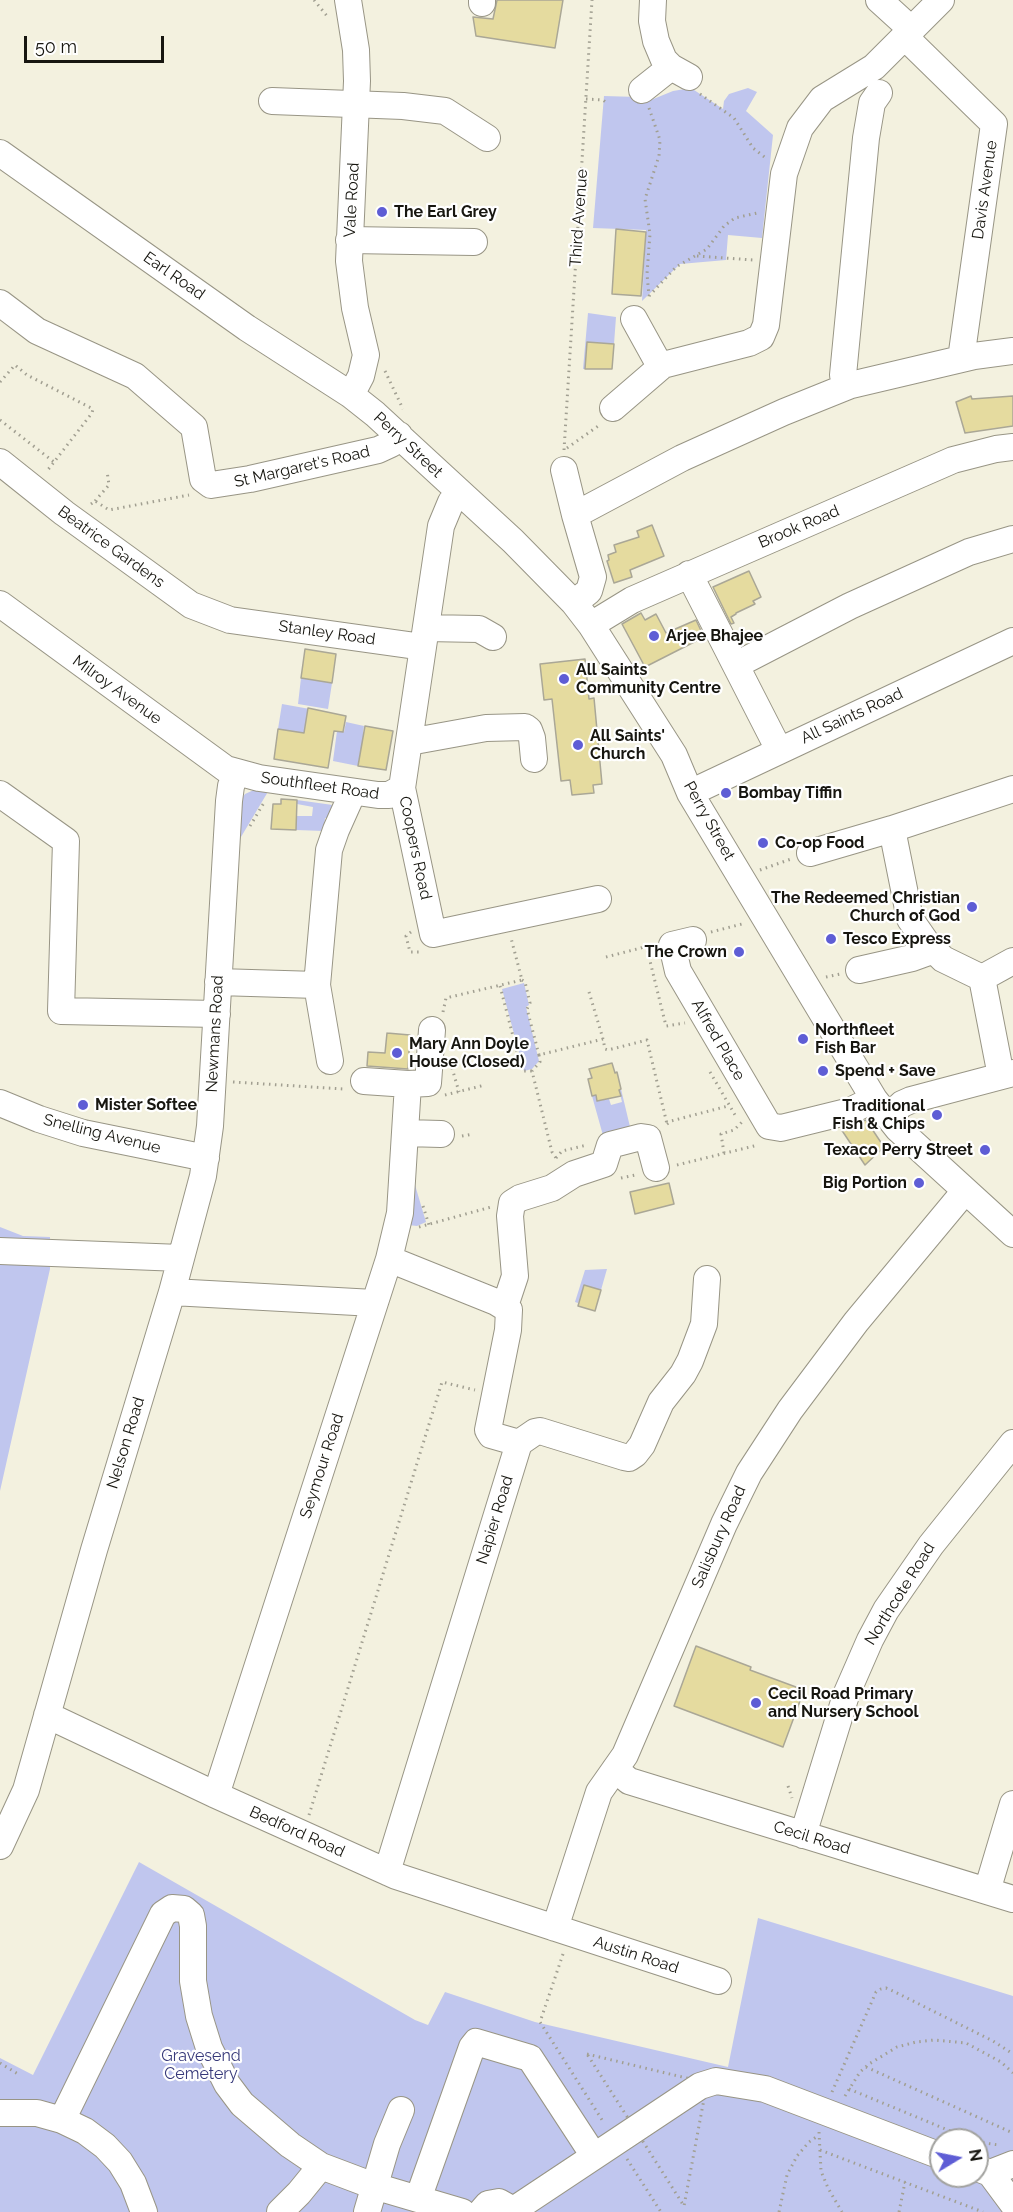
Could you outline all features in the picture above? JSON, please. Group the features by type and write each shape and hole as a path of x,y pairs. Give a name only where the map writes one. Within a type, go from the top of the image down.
{"street":[{"name":"Vale Road","path":"348,0 356,50 357,104 349,240 351,280 366,355 362,376 351,395"},
{"path":"642,90 680,72 664,60 656,41 652,14 653,0"},
{"name":"Davis Avenue","path":"879,0 908,34 1004,128 961,359"},
{"path":"610,414 660,366 749,343 761,337 765,329 787,164 800,128 818,103 874,67 941,0"},
{"path":"851,385 846,382 843,375 866,138 872,103 879,93"},
{"path":"272,101 403,106 446,111 487,138"},
{"name":"Earl Road","path":"0,153 247,328 351,395"},
{"path":"349,240 474,242"},
{"path":"0,303 37,331 135,376 186,420 195,430 199,486"},
{"path":"634,319 660,366"},
{"path":"575,515 682,458 851,385 961,359 1013,351"},
{"name":"Perry Street","path":"351,395 403,425 462,495 513,541 574,603 591,625 674,755 690,792 881,1108 965,1191 1013,1234"},
{"name":"St Margaret's Road","path":"199,486 207,483 217,485 300,468 383,448 392,444 403,425"},
{"name":"Brook Road","path":"591,625 632,600 689,574 953,460 1013,447"},
{"path":"564,460 575,515 593,577 589,591 574,603"},
{"name":"Beatrice Gardens","path":"0,462 64,513 191,605 230,620"},
{"name":"Coopers Road","path":"462,495 451,502 441,526 402,788 433,934 598,899"},
{"path":"736,665 860,601 969,552 1013,539"},
{"path":"689,574 779,750"},
{"name":"Milroy Avenue","path":"0,604 213,762 236,773"},
{"name":"Stanley Road","path":"230,620 425,638 479,629 493,637"},
{"name":"All Saints Road","path":"690,792 1013,641"},
{"path":"409,742 486,728 525,727 532,738 534,759"},
{"name":"Southfleet Road","path":"236,773 354,792 390,795 402,788"},
{"name":"Newmans Road","path":"172,1292 206,1158 210,1126 229,801 236,773"},
{"path":"810,853 1013,789"},
{"path":"330,1061 317,985 329,850 354,792"},
{"path":"0,795 66,841 61,1011 217,1014"},
{"path":"771,1135 850,1111 902,1104 1007,1074 982,978 943,959 910,919 892,829"},
{"name":"Alfred Place","path":"682,942 680,974 767,1123 771,1135"},
{"path":"859,970 912,958 934,950"},
{"path":"982,978 1013,961"},
{"path":"218,982 317,985"},
{"path":"355,1085 428,1083 437,1025"},
{"name":"Seymour Road","path":"216,1796 389,1259 400,1213 408,1084"},
{"name":"Snelling Avenue","path":"0,1103 83,1133 206,1158"},
{"path":"657,1131 649,1141 658,1169"},
{"path":"505,1306 515,1276 510,1216 512,1203 520,1198 552,1188 574,1174 609,1172 604,1164 610,1146 657,1131"},
{"path":"405,1133 448,1136"},
{"name":"Salisbury Road","path":"555,1928 602,1786 625,1755 724,1524 749,1473 767,1442 856,1322 965,1191"},
{"path":"0,1251 181,1258"},
{"path":"389,1259 505,1306 509,1310 510,1317 488,1432 491,1435 519,1443 540,1431 627,1458 635,1454 642,1445 661,1401 681,1377 690,1361 704,1324 707,1279"},
{"path":"172,1292 374,1303"},
{"name":"Nelson Road","path":"0,1846 26,1790 172,1292"},
{"name":"Napier Road","path":"387,1872 519,1443"},
{"name":"Northcote Road","path":"803,1835 843,1704 858,1664 886,1610 931,1545 1013,1443"},
{"name":"Bedford Road","path":"47,1715 216,1796 387,1872 555,1928"},
{"name":"Cecil Road","path":"615,1769 629,1781 1013,1899"},
{"path":"987,1891 1013,1804"},
{"path":"62,2120 163,1914 172,1908 184,1909 191,1915 193,1926 193,1981 199,2016 209,2048 227,2084 242,2104 290,2145 321,2166 374,2186 462,2212"},
{"name":"Austin Road","path":"555,1928 718,1981"},
{"path":"418,2199 472,2047 476,2042 530,2058 594,2156"},
{"path":"481,2212 494,2202 504,2204 512,2212 707,2083 716,2081 765,2089 828,2126 929,2153"},
{"path":"367,2212 387,2144 401,2110"},
{"path":"0,2113 38,2113 62,2120 85,2131 105,2146 120,2162 133,2183 144,2212"},
{"path":"997,2163 1013,2204"},
{"path":"280,2212 321,2166"}],"path":[{"path":"314,0 330,19"},
{"name":"Third Avenue","path":"564,436 591,0"},
{"path":"680,72 691,88 734,118 753,148 763,157 787,164"},
{"path":"642,90 660,140 660,156 645,199 650,234 647,274 649,296"},
{"path":"586,99 603,100 608,103"},
{"path":"634,319 649,296 676,267 707,249 724,226 735,218 751,213 779,215"},
{"path":"695,255 774,261"},
{"path":"383,364 403,425"},
{"path":"0,382 15,365 27,375 93,409 47,471"},
{"path":"564,460 610,414"},
{"path":"0,420 54,462"},
{"path":"95,501 109,485 107,471"},
{"path":"101,506 109,510 199,486"},
{"path":"246,834 268,795"},
{"path":"743,880 765,867 810,853"},
{"path":"500,986 522,1071 532,1071 540,1062 539,1055 527,1009 530,1003 525,982 522,980 506,919"},
{"path":"646,945 666,1026 690,1022"},
{"path":"437,1025 444,999 522,980"},
{"path":"589,992 605,1048 608,1050 646,1040 657,1131 671,1121 728,1106"},
{"path":"539,1055 603,1039"},
{"path":"450,1060 459,1092"},
{"path":"532,1071 552,1152 556,1158"},
{"path":"710,1072 728,1106 742,1122 734,1130 721,1134 724,1154"},
{"path":"226,1082 355,1085"},
{"path":"434,1094 448,1095 485,1085"},
{"path":"448,1136 473,1134"},
{"path":"609,1172 658,1169 724,1154 771,1135"},
{"path":"422,1203 429,1225"},
{"path":"303,1835 442,1383 494,1395"},
{"path":"555,1928 565,1947 540,2022 625,2136 684,2206 707,2083 587,2054 625,2136 662,2212"},
{"path":"876,1992 886,1988 993,2041 1013,2054"},
{"path":"778,2212 788,2175 796,2156 828,2126 849,2089 866,2067 881,2055 897,2047 916,2042 934,2040 966,2043 1001,2062 1013,2073"},
{"path":"0,2062 18,2074"},
{"path":"866,2067 1013,2133"},
{"path":"849,2089 943,2128"},
{"path":"820,2150 983,2212"},
{"path":"899,2212 905,2182"}],"green space":[{"path":"691,88 723,109 724,101 729,94 748,88 757,92 746,111 773,135 762,238 728,235 726,260 680,264 642,301 646,230 593,228 604,96 638,97 646,102 673,91"},
{"path":"588,313 616,317 614,344 587,342 585,369 583,369"},
{"path":"301,678 332,683 328,709 298,704"},
{"path":"282,704 332,713 336,718 304,733 278,729"},
{"path":"346,722 364,726 363,733 371,735 370,740 363,739 360,753 367,754 367,760 359,759 358,766 333,761 337,731 344,732"},
{"path":"256,789 269,790 238,842 238,804 245,794"},
{"path":"297,800 340,806 340,818 325,818 324,831 296,830 296,816 312,816 313,807 297,804"},
{"path":"524,983 529,1005 526,1007 539,1061 532,1069 524,1071 502,989"},
{"path":"621,1089 631,1131 604,1139 592,1096 596,1095 598,1101 609,1099 611,1105 622,1102 619,1090"},
{"path":"410,1185 415,1185 426,1222 417,1226 408,1225"},
{"path":"0,1227 23,1236 50,1237 50,1269 0,1491"},
{"path":"607,1269 601,1290 584,1285 578,1303 575,1302 585,1270"},
{"name":"Gravesend Cemetery","path":"139,1862 415,2020 428,2025 445,1992 535,2022 728,2067 758,1918 1013,1996 1013,2212 0,2212 0,2058 33,2075"}],"building":[{"path":"497,0 563,0 555,48 476,36 473,17 493,19"},
{"path":"616,229 646,232 641,296 612,294"},
{"path":"587,342 614,344 612,369 585,369"},
{"path":"971,396 972,399 1013,396 1013,426 965,433 956,402"},
{"path":"652,525 664,556 630,570 632,577 614,583 607,561 609,560 608,555 616,552 614,545 639,537 637,531"},
{"path":"749,571 761,597 753,601 755,604 731,617 734,623 731,624 713,587"},
{"path":"641,613 645,620 656,614 666,633 696,620 704,637 645,667 622,624"},
{"path":"305,649 336,654 332,683 301,678"},
{"name":"All Saints' Church","path":"585,659 589,699 594,698 602,784 593,785 594,793 572,795 570,780 561,781 552,699 544,700 540,664"},
{"path":"308,708 346,716 343,732 334,731 328,768 274,759 278,729 304,733"},
{"path":"365,726 393,731 386,770 358,766"},
{"path":"281,799 297,800 296,830 271,829 273,804 281,804"},
{"name":"Mary Ann Doyle House (Closed)","path":"387,1033 410,1035 408,1069 367,1066 368,1052 385,1053"},
{"path":"612,1063 615,1073 617,1072 621,1096 597,1101 596,1095 592,1096 588,1079 592,1078 589,1069"},
{"path":"866,1120 884,1147 865,1165 841,1129"},
{"path":"669,1183 674,1204 635,1214 630,1192"},
{"path":"584,1285 601,1290 595,1311 578,1306"},
{"name":"Cecil Road Primary and Nursery School","path":"696,1646 751,1667 750,1670 804,1690 783,1747 674,1706"}],"place":[{"name":"The Earl Grey","path":"382,212"},
{"name":"Arjee Bhajee","path":"654,636"},
{"name":"All Saints Community Centre","path":"564,679"},
{"name":"All Saints' Church","path":"578,745"},
{"name":"Bombay Tiffin","path":"726,793"},
{"name":"Co-op Food","path":"763,843"},
{"name":"The Redeemed Christian Church of God","path":"972,907"},
{"name":"Tesco Express","path":"831,939"},
{"name":"The Crown","path":"739,952"},
{"name":"Northfleet Fish Bar","path":"803,1039"},
{"name":"Mary Ann Doyle House (Closed)","path":"397,1053"},
{"name":"Spend + Save","path":"823,1071"},
{"name":"Mister Softee","path":"83,1105"},
{"name":"Traditional Fish & Chips","path":"937,1115"},
{"name":"Texaco Perry Street","path":"985,1150"},
{"name":"Big Portion","path":"919,1183"},
{"name":"Cecil Road Primary and Nursery School","path":"756,1703"}]}
